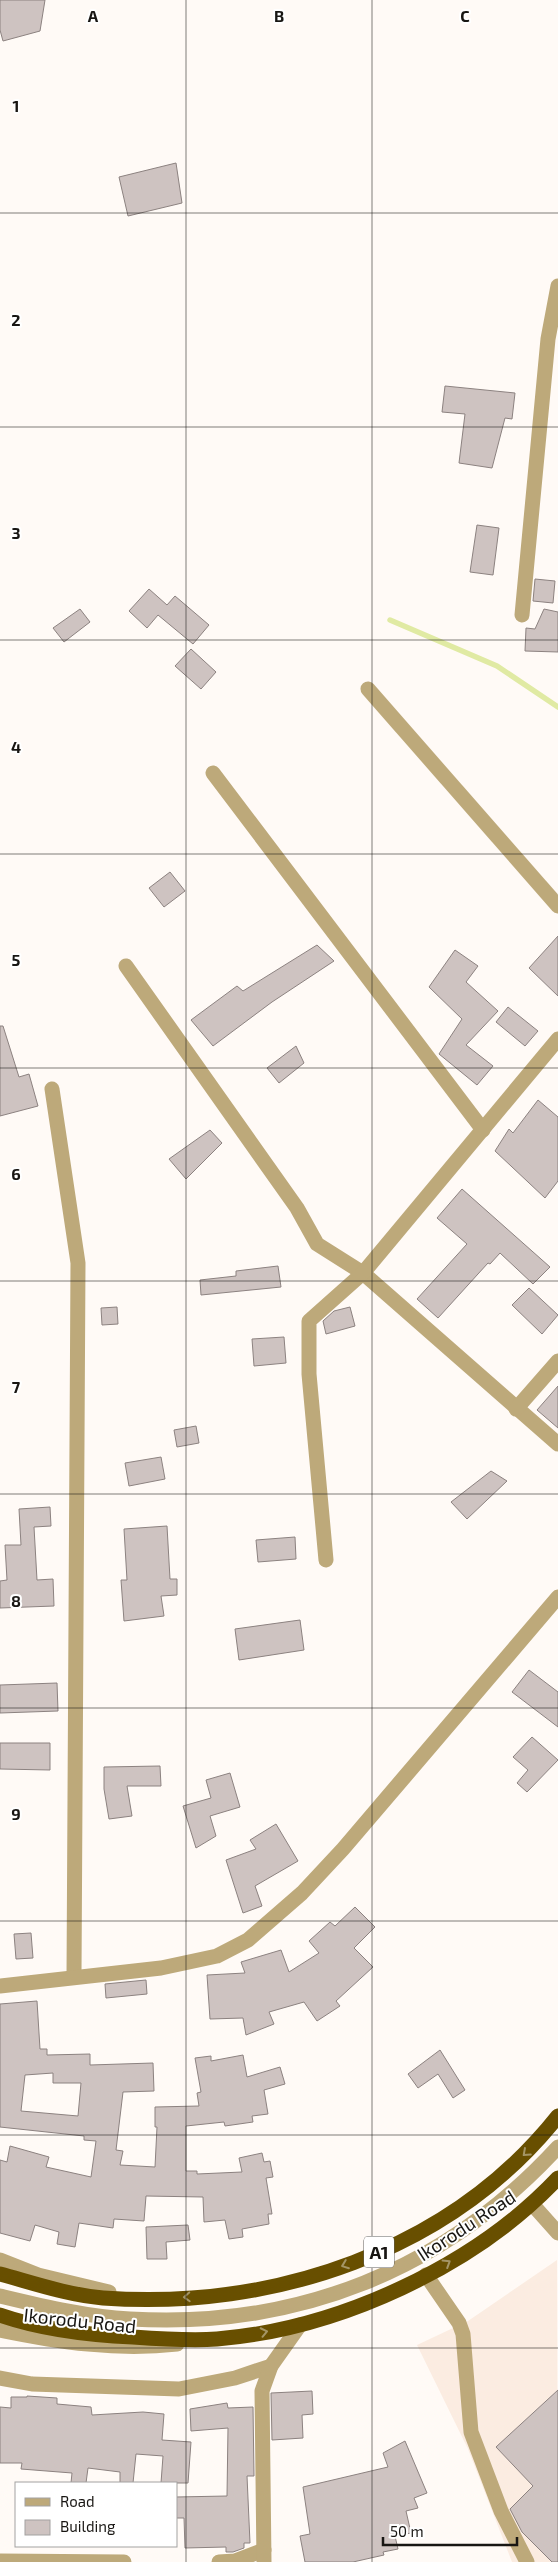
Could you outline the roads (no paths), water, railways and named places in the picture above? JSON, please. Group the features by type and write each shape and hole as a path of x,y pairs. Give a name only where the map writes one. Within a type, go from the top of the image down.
{"highway":[{"name":"Ikorodu Road","path":"0,2274 46,2287 102,2298 158,2298 239,2293 287,2285 381,2251 416,2233 470,2200 499,2178 534,2146 558,2116"},
{"name":"Ikorodu Road","path":"0,2315 24,2323 95,2336 215,2339 300,2325 392,2294 426,2275 487,2238 533,2205 558,2178"}],"street":[{"path":"522,615 548,339 558,286"},
{"path":"368,689 558,906"},
{"path":"213,773 483,1130"},
{"path":"126,966 297,1208 316,1244 363,1273 558,1444"},
{"path":"326,1560 309,1374 309,1321 363,1273 558,1038"},
{"path":"52,1090 78,1263 74,1976"},
{"path":"516,1409 558,1361"},
{"path":"0,1986 74,1976 161,1968 216,1956 248,1940 302,1892 343,1849 558,1597"},
{"path":"0,2296 41,2306 129,2319 172,2320 225,2318 267,2312 324,2297 376,2279 431,2252 483,2216 533,2174 558,2147"},
{"path":"533,2205 558,2232"},
{"name":"Ikorodu Road","path":"0,2260 38,2275 92,2290 158,2298"},
{"path":"426,2275 463,2334 471,2432 501,2511 527,2562"},
{"path":"0,2289 41,2306"},
{"path":"219,2562 264,2556 262,2391 271,2366 300,2325"},
{"name":"Ikorodu Road","path":"0,2330 94,2345 150,2347 215,2339"},
{"path":"0,2378 32,2384 179,2389 235,2378 271,2366"},
{"path":"0,2561 124,2562"}],"waterway":[{"path":"390,620 497,666 558,707"}]}
